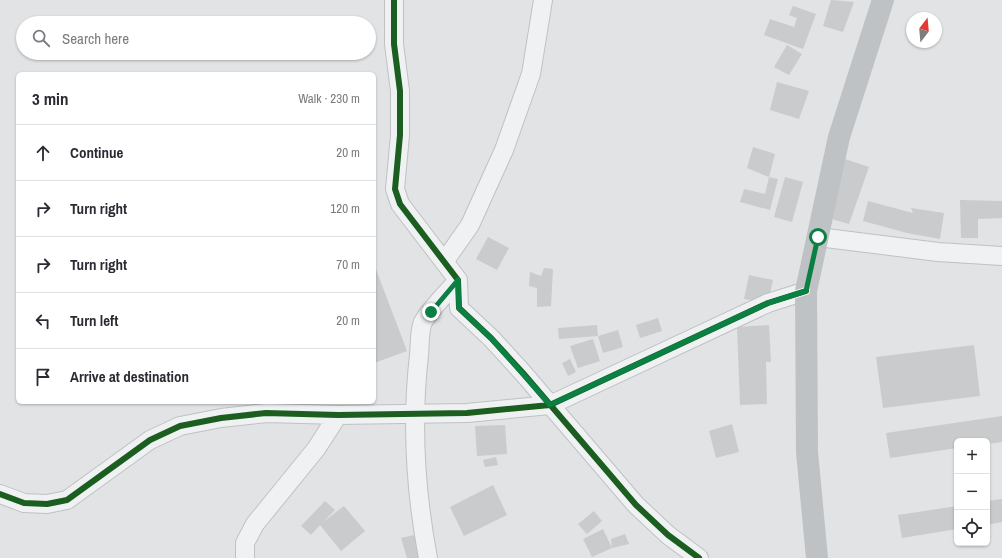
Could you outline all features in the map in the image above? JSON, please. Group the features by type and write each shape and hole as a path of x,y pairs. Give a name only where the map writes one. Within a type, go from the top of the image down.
{"main road":[{"path":"817,558 807,452 806,291 839,137 883,0"}],"street":[{"path":"394,0 394,44 400,90 400,134 395,189 400,204 458,280 459,308 491,338 636,505 668,535 700,558"},
{"path":"444,262 470,225 504,150 531,74 543,0"},
{"path":"818,237 938,252 1002,256"},
{"path":"428,558 420,519 414,412 423,323 458,280"},
{"path":"0,494 24,503 47,504 67,500 150,440 180,426 221,418 266,413 338,415 414,412 467,413 550,405 768,303 806,291"},
{"path":"245,558 246,543 255,524 316,449 338,415"}],"building":[{"path":"831,0 854,2 843,32 823,26"},
{"path":"793,6 816,14 803,49 764,35 770,19 794,27 797,18 789,15"},
{"path":"787,45 802,54 789,75 774,67"},
{"path":"777,82 809,91 799,119 770,110"},
{"path":"753,147 775,154 769,177 747,168"},
{"path":"845,159 869,167 849,224 825,217"},
{"path":"769,177 778,179 770,210 740,202 744,189 765,194"},
{"path":"785,177 803,182 792,222 774,217"},
{"path":"960,200 1002,201 1002,218 978,219 978,238 961,238"},
{"path":"868,201 913,213 911,208 944,213 940,239 907,233 863,221"},
{"path":"488,237 509,248 497,270 476,259"},
{"path":"544,268 553,269 551,306 537,307 537,288 529,286 530,272 541,276"},
{"path":"376,269 407,351 376,362"},
{"path":"749,275 773,280 768,303 744,299"},
{"path":"658,318 662,331 640,338 636,325"},
{"path":"597,325 598,336 559,339 558,328"},
{"path":"769,325 771,362 766,362 767,404 740,405 737,327"},
{"path":"618,330 623,347 603,353 598,336"},
{"path":"593,339 600,361 578,368 570,346"},
{"path":"974,345 980,396 883,408 876,357"},
{"path":"570,359 576,372 568,376 562,363"},
{"path":"1002,416 1002,442 990,444 990,438 954,438 954,448 890,458 886,433"},
{"path":"732,424 739,452 716,458 709,431"},
{"path":"505,425 507,454 477,456 475,426"},
{"path":"496,457 498,465 485,467 483,460"},
{"path":"493,485 507,515 464,536 450,507"},
{"path":"1002,499 1002,522 990,524 990,501"},
{"path":"325,501 335,510 323,522 344,506 365,531 341,551 320,525 311,535 301,526"},
{"path":"954,506 954,529 902,538 898,515"},
{"path":"594,511 602,521 587,534 578,524"},
{"path":"603,529 612,548 592,557 583,539"},
{"path":"427,532 433,558 407,558 401,538"},
{"path":"625,534 629,544 612,548 611,539"}],"cycle path":[{"path":"394,0 394,44 400,91 400,135 395,189 400,204 458,280 459,308 491,338 523,373 636,505 668,535 699,558"},
{"path":"0,494 24,503 47,504 67,500 150,440 180,426 221,418 266,413 338,415 467,413 550,405 768,303 806,291"}],"route":[{"path":"431,312 458,280 459,308 491,338 550,405 768,303 806,291 818,237"}]}
